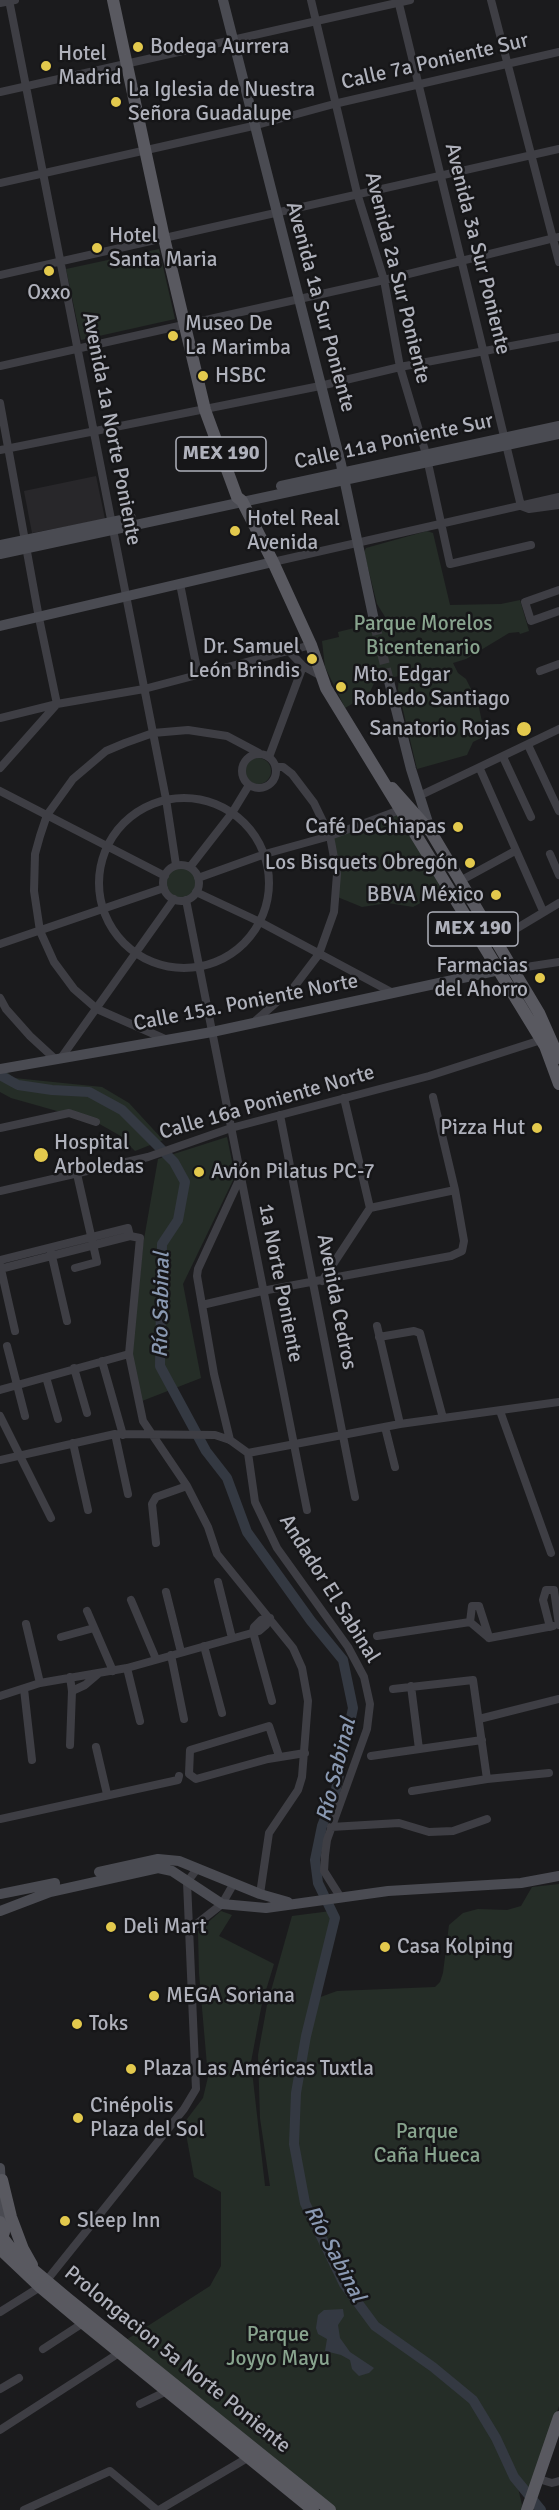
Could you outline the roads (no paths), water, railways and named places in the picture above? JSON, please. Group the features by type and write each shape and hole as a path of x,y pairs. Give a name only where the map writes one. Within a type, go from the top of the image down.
{"main road":[{"name":"MEX 190","path":"113,0 164,238 205,410 239,499 273,562 333,699 404,809 541,1040 559,1084"},
{"name":"MEX 190","path":"404,809 431,832 556,1042 559,1058"},
{"path":"1,2174 11,2217 23,2249 35,2271"},
{"name":"Prolongacion 5a Norte Poniente","path":"1,2237 83,2323 314,2510"},
{"name":"Prolongacion 5a Norte Poniente","path":"1,2237 17,2256 35,2271 44,2284 330,2510"},
{"path":"531,2508 559,2417"},
{"path":"535,2493 559,2433"}],"street":[{"path":"0,3 11,0"},
{"name":"Avenida 1a Norte Poniente","path":"11,0 25,86 166,799 176,865"},
{"name":"Avenida 1a Sur Poniente","path":"223,0 231,41 344,475 356,542 375,625"},
{"name":"Avenida 2a Sur Poniente","path":"311,0 357,193 384,280 400,367 426,458 450,564 531,545"},
{"path":"0,92 410,0"},
{"path":"491,0 531,155 556,238 559,262"},
{"name":"Avenida 3a Sur Poniente","path":"398,2 521,506"},
{"name":"Calle 7a Poniente Sur","path":"0,183 253,126 334,104 559,52"},
{"path":"0,275 559,149"},
{"path":"0,366 384,280 556,238"},
{"path":"4,449 205,410 400,367 559,337"},
{"path":"0,403 4,449 27,544 39,618 57,704"},
{"name":"Calle 11a Poniente Sur","path":"505,442 559,426"},
{"name":"Calle 11a Poniente Sur","path":"27,544 426,458 559,434"},
{"path":"0,626 559,497"},
{"path":"521,506 529,509 559,505"},
{"path":"0,545 27,544"},
{"path":"0,554 27,544"},
{"path":"180,584 198,675"},
{"path":"559,590 525,602 531,621 559,611"},
{"path":"0,718 57,704 144,689 311,645"},
{"path":"288,650 303,666 321,676"},
{"path":"540,671 559,664"},
{"path":"269,757 303,666"},
{"path":"389,681 419,796 431,832"},
{"path":"0,768 57,704"},
{"path":"419,796 480,769 559,729"},
{"path":"165,1039 98,1009 74,989 54,962 40,931 34,891 35,854 47,815 73,779 89,764 106,751 153,733 188,730 209,732 227,736 269,757 276,767 274,778 266,787 255,788 249,785 242,776 243,764 251,756 259,753"},
{"path":"528,746 559,811"},
{"path":"503,757 531,817"},
{"path":"254,1022 294,987 319,954 334,912 337,874 330,836 314,802 291,774 283,767 276,767"},
{"path":"480,769 543,911"},
{"path":"190,867 232,813 249,785"},
{"path":"0,790 165,876"},
{"path":"194,798 210,802 232,813 251,830 265,854 270,876 270,899 260,922 247,939 232,951 197,966 175,968 136,955 113,932 102,908 98,873 107,846 123,823 134,813 166,799 194,798"},
{"path":"198,878 265,854 330,836 404,809"},
{"path":"460,880 515,851"},
{"path":"550,854 559,875"},
{"path":"176,865 190,867 198,878 196,892 186,900 174,899 164,888 165,876 176,865"},
{"path":"0,944 164,888"},
{"path":"196,892 260,922 393,993"},
{"path":"0,998 6,1010 30,1036 58,1059 98,1009 174,899"},
{"path":"186,900 197,966 231,1128"},
{"path":"484,947 559,903"},
{"path":"513,969 559,962"},
{"name":"Calle 15a. Poniente Norte","path":"0,1069 212,1032 498,969 513,969"},
{"name":"Calle 16a Poniente Norte","path":"0,1191 148,1157 231,1128 429,1076 541,1040"},
{"path":"344,1098 369,1208"},
{"path":"202,1305 262,1291 451,1256 462,1251 464,1241 455,1190 433,1098"},
{"path":"0,1128 69,1113 96,1122"},
{"name":"Avenida Cedros","path":"280,1115 317,1281 355,1497"},
{"name":"1a Norte Poniente","path":"231,1128 307,1510"},
{"path":"75,1268 96,1262 77,1174"},
{"path":"230,1440 214,1374 197,1276 198,1269 241,1176"},
{"path":"317,1281 369,1208 455,1190"},
{"path":"0,1266 49,1247 128,1228 130,1236"},
{"path":"0,1266 130,1236 140,1238 129,1354 143,1421 187,1486 208,1527 217,1554 270,1618 292,1648 302,1668 308,1701 305,1753 298,1790 269,1833 260,1894"},
{"path":"49,1247 67,1321"},
{"path":"0,1266 15,1331"},
{"path":"377,1326 400,1424"},
{"path":"379,1337 414,1331 420,1333 443,1418"},
{"path":"8,1346 25,1416"},
{"path":"0,1390 129,1354"},
{"path":"102,1361 119,1434 128,1494"},
{"path":"74,1368 87,1413"},
{"path":"46,1377 58,1419"},
{"path":"0,1460 119,1434 215,1435 230,1440 248,1453 400,1424 559,1402"},
{"path":"500,1411 551,1553"},
{"path":"0,1416 51,1518"},
{"path":"385,1427 395,1467"},
{"path":"73,1443 88,1510"},
{"name":"Andador El Sabinal","path":"248,1453 255,1502 277,1548 348,1647 364,1677 368,1695 370,1717 367,1729 324,1855 324,1870 338,1899"},
{"path":"156,1543 153,1504 156,1497 187,1486"},
{"path":"218,1582 232,1638"},
{"path":"489,1638 550,1627 559,1625 554,1590 546,1590 543,1600 550,1627"},
{"path":"166,1592 181,1652"},
{"path":"131,1600 156,1659"},
{"path":"470,1622 472,1606 479,1606 489,1638"},
{"path":"87,1611 113,1671"},
{"path":"0,1696 40,1683 127,1668 259,1631 270,1618"},
{"path":"377,1636 470,1622 489,1638"},
{"path":"26,1624 40,1683"},
{"path":"61,1636 94,1628"},
{"path":"253,1632 272,1701"},
{"path":"204,1646 222,1713"},
{"path":"171,1655 184,1719"},
{"path":"127,1668 140,1721"},
{"path":"72,1691 91,1681 99,1673"},
{"path":"70,1677 72,1691 70,1745"},
{"path":"393,1689 473,1680 486,1779"},
{"path":"411,1686 419,1749"},
{"path":"24,1689 32,1760"},
{"path":"479,1719 559,1699"},
{"path":"279,1756 269,1726 190,1750 189,1774 196,1779 279,1756 305,1753"},
{"path":"371,1756 482,1740"},
{"path":"96,1747 107,1794"},
{"path":"412,1791 486,1779 549,1773"},
{"path":"0,1819 178,1780 179,1776"},
{"path":"332,1827 399,1823 429,1832 453,1831 487,1819"},
{"path":"0,1894 158,1858 179,1861 260,1894 295,1903"},
{"path":"0,1911 50,1892 158,1868 172,1871 222,1904 266,1908 388,1892 521,1883 559,1876"},
{"path":"0,2313 44,2284 184,2109 196,2089 187,1882 197,1869"},
{"path":"189,1930 222,1904 234,1883"},
{"path":"1,2174 1,2237"},
{"path":"43,2349 83,2323"},
{"path":"0,2430 119,2353"},
{"path":"0,2389 19,2378"},
{"path":"140,2404 167,2391"},
{"path":"24,2510 110,2471 158,2510 249,2457"},
{"path":"542,2480 552,2483 559,2481"}],"waterway":[{"name":"Río Sabinal","path":"0,1075 18,1085 89,1092 122,1110 174,1162 185,1182 178,1220 162,1244 160,1366 206,1451 227,1478 247,1532 311,1621 343,1660 353,1708 335,1794 322,1826 315,1860 318,1883 335,1918 306,2036 296,2093 294,2144 305,2203 344,2284 375,2326 433,2367 473,2400 496,2438 514,2477 541,2510"}],"tunnel":[{"path":"375,625 389,681"}],"place":[{"name":"Bodega Aurrera","path":"138,47"},
{"name":"Hotel Madrid","path":"46,66"},
{"name":"La Iglesia de Nuestra Señora Guadalupe","path":"116,102"},
{"name":"Hotel Santa Maria","path":"97,248"},
{"name":"Oxxo","path":"49,271"},
{"name":"Museo De La Marimba","path":"173,336"},
{"name":"HSBC","path":"203,376"},
{"name":"Hotel Real Avenida","path":"235,531"},
{"name":"Dr. Samuel León Brindis","path":"312,659"},
{"name":"Mto. Edgar Robledo Santiago","path":"341,687"},
{"name":"Sanatorio Rojas","path":"524,729"},
{"name":"Café DeChiapas","path":"458,827"},
{"name":"Los Bisquets Obregón","path":"470,863"},
{"name":"BBVA México","path":"496,895"},
{"name":"Farmacias del Ahorro","path":"540,978"},
{"name":"Pizza Hut","path":"537,1128"},
{"name":"Hospital Arboledas","path":"41,1155"},
{"name":"Avión Pilatus PC-7","path":"199,1172"},
{"name":"Deli Mart","path":"111,1927"},
{"name":"Casa Kolping","path":"385,1947"},
{"name":"MEGA Soriana","path":"154,1996"},
{"name":"Toks","path":"77,2024"},
{"name":"Plaza Las Américas Tuxtla","path":"131,2069"},
{"name":"Cinépolis Plaza del Sol","path":"78,2118"},
{"name":"Sleep Inn","path":"65,2221"}],"park label":[{"name":"Parque Morelos Bicentenario","path":"423,636"},
{"name":"Parque Caña Hueca","path":"427,2144"},
{"name":"Parque Joyyo Mayu","path":"278,2347"}]}
